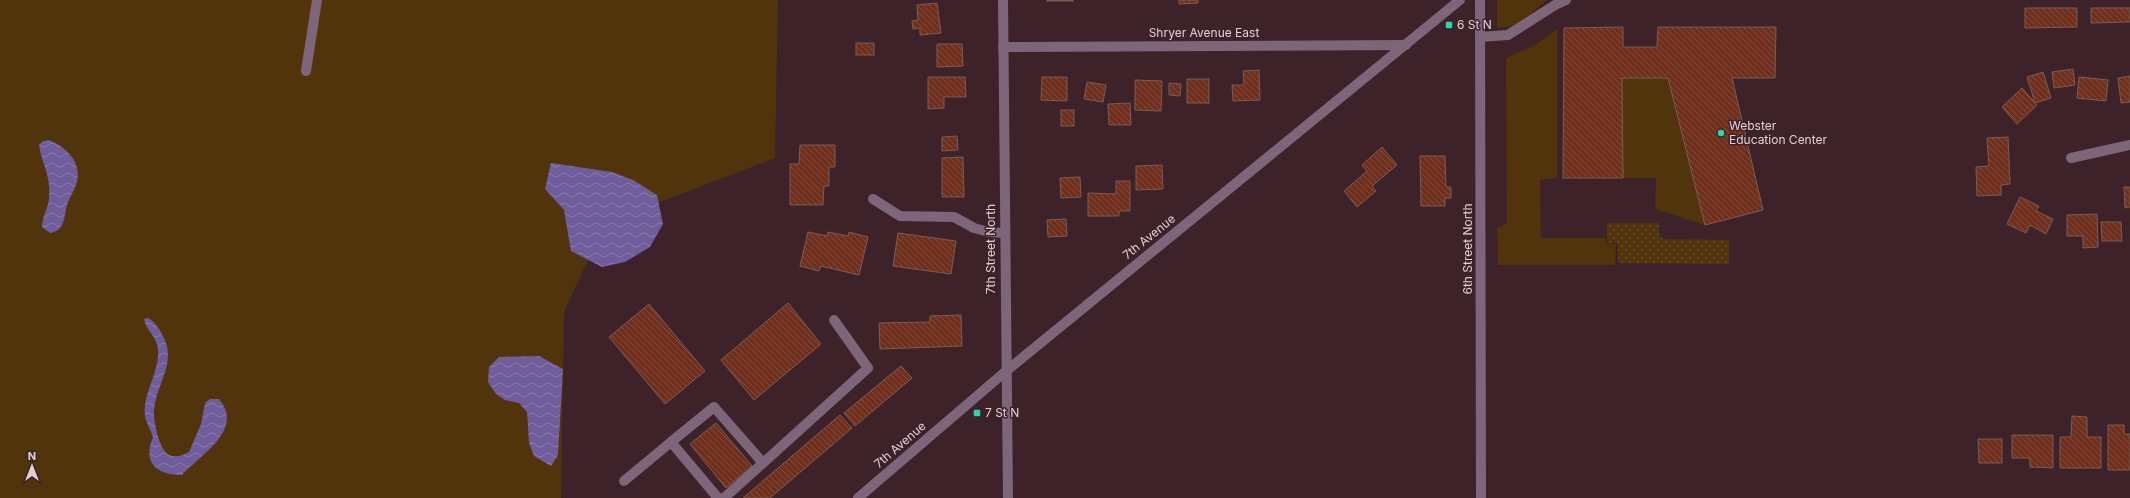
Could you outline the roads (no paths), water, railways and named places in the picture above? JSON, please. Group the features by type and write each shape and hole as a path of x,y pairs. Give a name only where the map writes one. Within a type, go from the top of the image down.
{"street":[{"path":"306,71 317,0"},
{"name":"7th Street North","path":"1003,0 1005,372 1008,498"},
{"name":"7th Avenue","path":"858,498 1005,372 1460,0"},
{"name":"6th Street North","path":"1480,0 1481,498"},
{"path":"1480,37 1508,36 1555,5 1566,0"},
{"name":"Shryer Avenue East","path":"1003,47 1406,44"},
{"path":"2071,158 2130,144"},
{"path":"874,199 900,216 954,218 974,228 989,232 1004,233"},
{"path":"724,498 868,368 834,320"},
{"path":"624,481 714,407 763,463"},
{"path":"671,442 718,498"}],"water":[{"path":"49,140 67,151 75,162 78,175 74,190 66,207 64,221 59,229 50,233 42,227 49,201 49,183 39,145 43,141"},
{"path":"551,163 612,172 633,180 657,195 663,224 650,247 625,262 602,267 571,251 564,210 545,189"},
{"path":"148,318 153,321 162,334 168,354 165,372 154,410 157,434 165,452 169,455 177,456 189,452 201,424 205,403 210,399 219,399 226,410 227,421 217,441 182,475 165,473 159,470 154,466 149,454 153,437 145,416 145,408 148,391 158,358 158,349 156,341 145,323 144,319"},
{"path":"539,356 563,369 558,455 551,466 534,456 529,443 527,412 519,403 505,400 496,394 488,382 489,367 499,357"}],"place":[{"name":"6 St N","path":"1449,25"},
{"name":"Webster Education Center","path":"1721,133"},
{"name":"7 St N","path":"977,413"}]}
